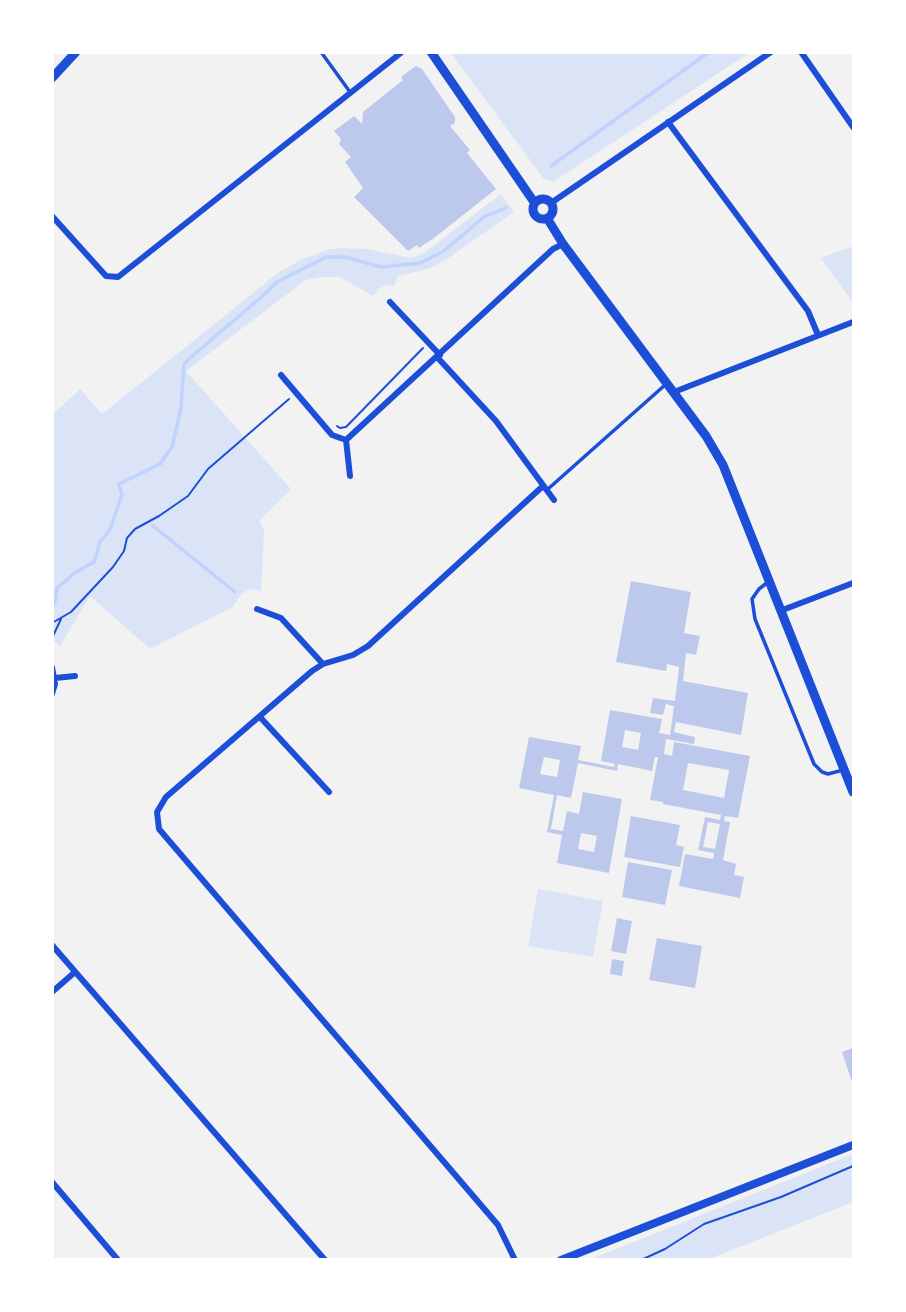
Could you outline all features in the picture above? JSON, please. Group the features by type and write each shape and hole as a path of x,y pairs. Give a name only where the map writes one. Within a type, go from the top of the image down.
{"main road":[{"path":"52,78 76,52"},
{"path":"431,52 534,202"},
{"path":"543,198 551,202 553,211 547,218 538,218 533,214 534,202 543,198"},
{"path":"547,218 563,244 706,436 723,465 780,611 849,768 853,792"}],"street":[{"path":"52,216 106,276 114,278 121,275 402,52"},
{"path":"551,202 771,52"},
{"path":"801,52 853,127"},
{"path":"668,122 808,311 818,335"},
{"path":"346,440 553,249 563,244"},
{"path":"390,302 496,421 554,500"},
{"path":"674,392 853,322"},
{"path":"281,375 332,435 346,440"},
{"path":"346,440 349,477"},
{"path":"515,1259 498,1225 159,829 157,812 166,797 323,664 353,655 368,646 544,488"},
{"path":"780,611 853,583"},
{"path":"257,610 281,618 323,664"},
{"path":"52,667 55,678 52,694"},
{"path":"55,678 75,676"},
{"path":"260,717 330,792"},
{"path":"52,945 326,1259"},
{"path":"52,992 75,972"},
{"path":"561,1259 853,1145"},
{"path":"52,1182 118,1259"}],"lane":[{"path":"321,52 350,92"},
{"path":"544,488 667,383"},
{"path":"769,582 759,589 752,600 755,619 814,765 828,774 849,768"}],"path":[{"path":"337,426 346,426 428,342"},
{"path":"52,623 79,604 85,594 95,587 124,551 127,538 135,529 188,496 208,469 296,393"},
{"path":"52,638 62,618"},
{"path":"641,1259 665,1249 704,1224 781,1197 853,1166"}],"shaded area":[{"path":"451,53 749,53 553,182 543,178"},
{"path":"501,194 514,212 431,268 398,276 394,286 380,288 373,296 340,277 306,280 186,371 291,489 259,521 264,530 261,592 254,589 246,591 233,607 150,649 90,596 60,646 53,640 52,415 80,389 102,414 279,272 301,260 340,248 367,249 411,258 425,252"},
{"path":"853,246 853,303 821,258"},
{"path":"538,889 603,901 593,957 528,946"},
{"path":"853,1154 853,1202 709,1259 589,1260"}],"building":[{"path":"416,66 422,69 455,117 455,123 450,126 470,150 467,153 496,189 434,238 419,248 417,245 408,251 354,197 363,188 345,162 351,157 339,144 341,139 334,131 354,116 362,124 363,112"},
{"path":"631,581 691,592 684,633 700,636 696,655 686,653 683,681 748,693 741,735 676,722 674,732 695,737 694,744 666,739 664,754 672,756 674,742 750,756 738,818 725,816 724,821 730,822 723,860 736,864 734,875 744,877 740,898 679,886 685,854 713,859 714,853 698,850 705,817 720,820 721,815 650,800 658,757 655,757 652,771 618,764 617,771 578,763 571,798 557,795 551,829 563,831 567,811 579,814 583,792 622,799 609,873 557,863 562,835 547,832 554,795 519,788 529,737 581,746 578,760 614,767 615,764 601,761 610,710 662,719 659,733 670,735 674,706 666,704 663,715 650,713 653,698 675,701 679,667 667,664 666,671 616,662","holes":["625,730 641,733 638,750 622,747","544,757 560,760 557,777 540,774","688,763 729,770 724,798 683,790","708,822 720,824 715,849 703,847","581,833 597,836 594,852 578,849"]},
{"path":"631,816 680,825 676,845 684,847 680,867 624,857"},
{"path":"628,862 672,870 665,905 622,897"},
{"path":"617,918 632,921 626,954 611,951"},
{"path":"657,938 702,946 695,988 649,980"},
{"path":"612,959 624,961 622,976 610,974"},
{"path":"853,1048 853,1085 842,1052"}],"waterway":[{"path":"551,166 709,52"},
{"path":"52,607 57,588 76,572 94,562 100,542 110,529 122,495 119,484 160,464 172,447 181,408 184,364 197,352 277,282 326,257 345,257 381,267 420,263 444,251 484,217 505,208"},
{"path":"152,525 235,592"}]}
